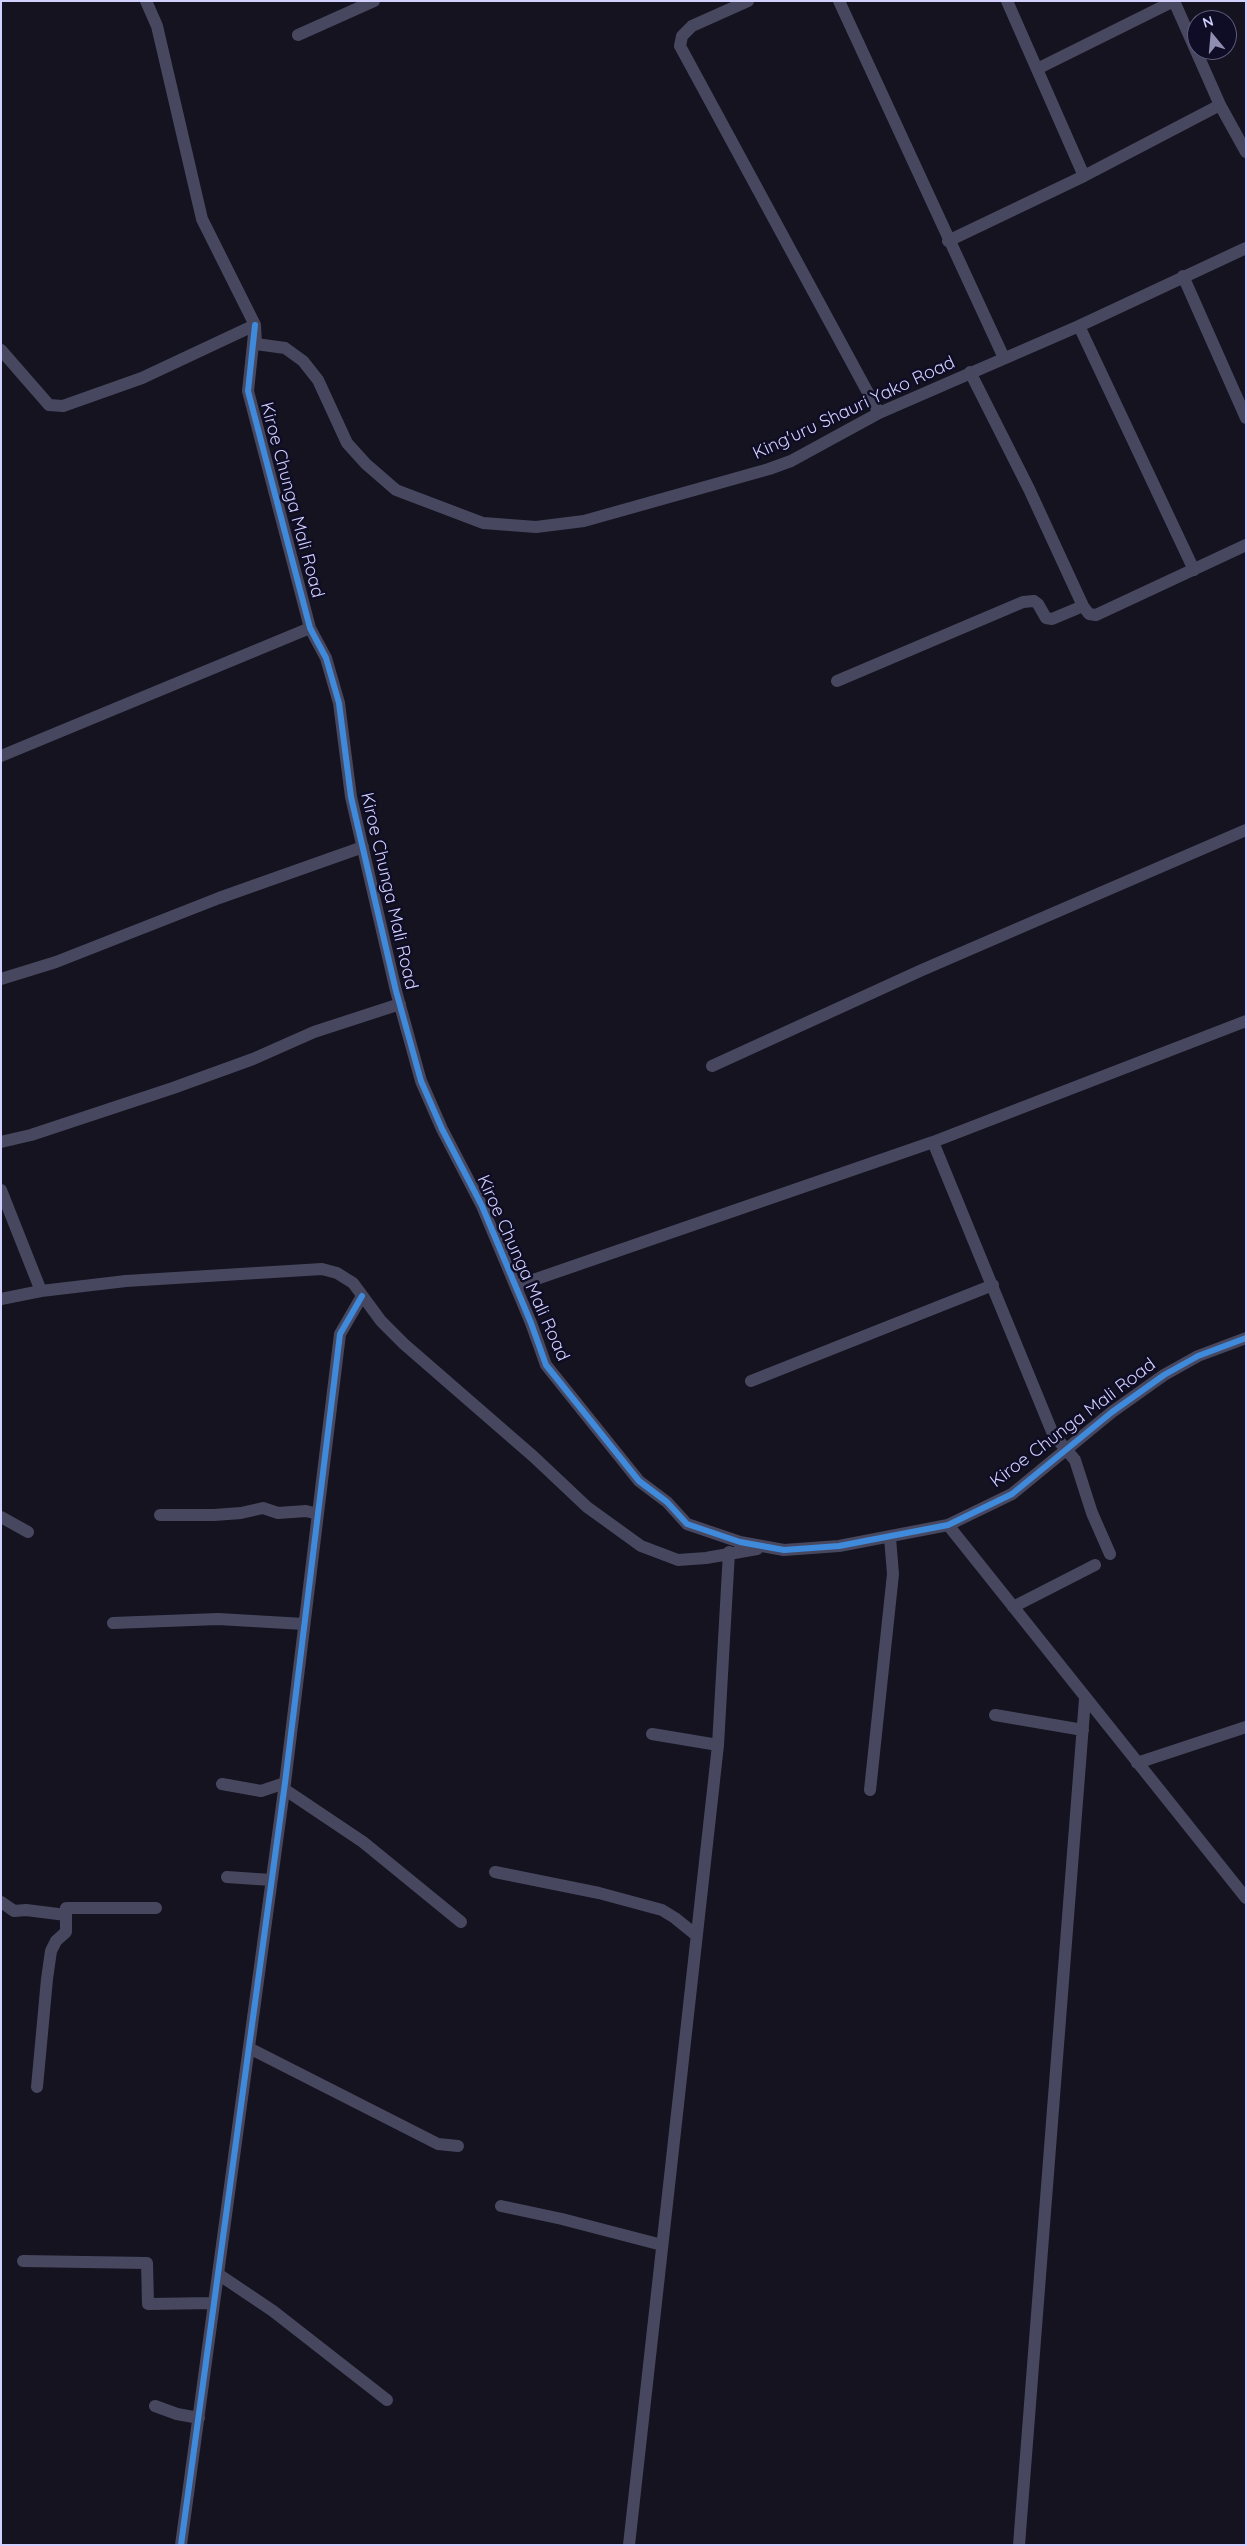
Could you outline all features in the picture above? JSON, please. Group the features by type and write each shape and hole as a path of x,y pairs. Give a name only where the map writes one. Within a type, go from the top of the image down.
{"street":[{"path":"1,350 49,405 63,406 142,378 255,325 202,219 156,26 146,1"},
{"path":"298,35 374,1"},
{"path":"748,1 692,26 682,36 680,46 879,413"},
{"path":"839,1 948,241 1004,358"},
{"path":"1007,1 1084,176"},
{"path":"1037,69 1174,1 1220,105 1246,152"},
{"path":"948,241 1084,176 1220,105"},
{"name":"King'uru Shauri Yako Road","path":"255,325 256,344 285,348 303,361 318,380 347,442 366,464 396,490 483,523 536,527 584,521 747,476 790,461 879,413 1078,326 1246,248"},
{"path":"1183,276 1246,418"},
{"name":"Kiroe Chunga Mali Road","path":"255,325 248,391 310,628 326,658 339,703 351,797 400,1004 422,1081 442,1129 482,1206 516,1286 546,1365 639,1481 668,1502 687,1524 722,1534 740,1542 784,1550 811,1550 890,1538 948,1525 1012,1494 1112,1412 1164,1375 1198,1356 1246,1338"},
{"path":"1078,326 1194,570"},
{"path":"970,372 1029,489 1083,606 1089,614 1096,615 1246,545"},
{"path":"837,681 1023,602 1034,601 1038,604 1046,618 1052,619 1083,606"},
{"path":"1,756 310,628"},
{"path":"712,1066 922,970 1246,830"},
{"path":"1,979 56,962 219,898 363,847"},
{"path":"1,1142 31,1135 173,1088 253,1059 314,1032 400,1004"},
{"path":"516,1286 933,1142 1246,1021"},
{"path":"933,1142 1053,1434 1075,1460 1092,1513 1110,1554"},
{"path":"1,1190 41,1291"},
{"path":"1,1298 41,1291 126,1282 322,1269 337,1273 352,1283 381,1321 404,1344 534,1457 588,1507 641,1546 678,1560 706,1558 729,1552 768,1547"},
{"path":"751,1381 993,1285"},
{"path":"182,2545 285,1786 340,1334 362,1296"},
{"path":"160,1515 214,1515 241,1513 263,1508 278,1513 306,1510 318,1514"},
{"path":"1,1517 28,1532"},
{"path":"948,1525 1246,1898"},
{"path":"870,1790 893,1574 890,1538"},
{"path":"629,2545 718,1745 729,1552"},
{"path":"1013,1607 1095,1565"},
{"path":"113,1623 218,1619 304,1624"},
{"path":"1019,2545 1086,1699"},
{"path":"995,1715 1083,1730"},
{"path":"1137,1763 1246,1727"},
{"path":"652,1734 718,1745"},
{"path":"222,1784 261,1791 285,1786 363,1842 461,1922"},
{"path":"495,1872 634,1901 662,1910 696,1935"},
{"path":"227,1877 272,1880"},
{"path":"1,1902 14,1911 26,1910 66,1915"},
{"path":"37,2088 51,1951 56,1942 66,1932 66,1908 156,1908"},
{"path":"249,2048 438,2144 458,2146"},
{"path":"501,2206 562,2219 662,2245"},
{"path":"23,2261 147,2263 148,2304 214,2303"},
{"path":"218,2274 273,2311 387,2400"},
{"path":"155,2406 177,2414 199,2418"}],"cycle path":[{"path":"255,325 248,391 310,628 326,658 339,703 351,797 396,991 421,1081 442,1129 482,1206 531,1323 546,1365 639,1481 667,1502 687,1524 740,1542 784,1550 839,1546 948,1525 1012,1494 1112,1412 1164,1375 1198,1356 1246,1338"},
{"path":"181,2545 285,1783 340,1334 362,1296"}]}
